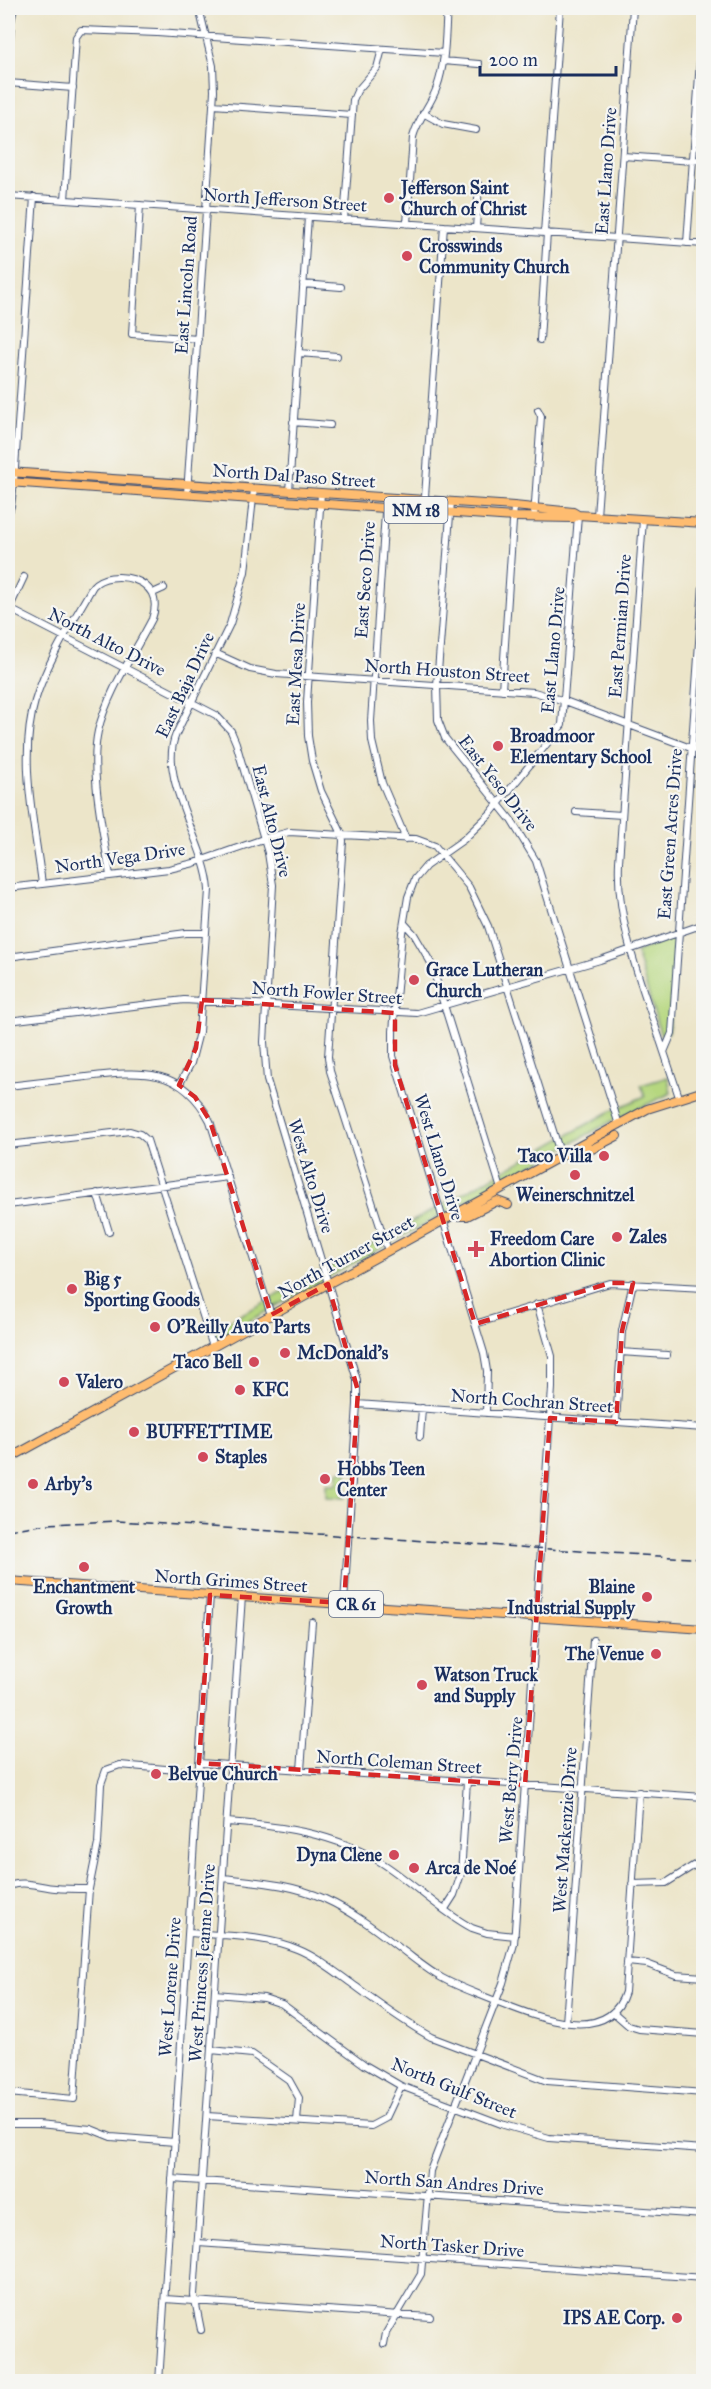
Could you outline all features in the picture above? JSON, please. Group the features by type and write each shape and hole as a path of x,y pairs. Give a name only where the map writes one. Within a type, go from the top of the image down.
{"main road":[{"name":"North Dal Paso Street","path":"11,472 514,506 534,513"},
{"name":"North Dal Paso Street","path":"11,482 514,517 534,513 573,512 578,515 702,523"},
{"name":"North Turner Street","path":"8,1459 647,1110 704,1090"},
{"path":"580,1146 592,1149 617,1136"},
{"path":"455,1216 467,1216 497,1201 508,1205"},
{"name":"North Grimes Street","path":"8,1581 704,1629"}],"street":[{"path":"8,75 14,8"},
{"name":"East Lincoln Road","path":"187,494 213,105 213,66 199,8"},
{"path":"407,224 413,137 416,124 438,86 444,53 447,8"},
{"path":"540,340 560,8"},
{"name":"East Llano Drive","path":"597,516 633,8"},
{"path":"65,200 78,32 86,29 444,53"},
{"path":"687,243 700,62 704,46"},
{"path":"344,220 355,95 373,76 380,62 382,49"},
{"path":"443,61 479,64"},
{"path":"8,83 73,88"},
{"path":"213,105 352,115"},
{"path":"423,113 450,126 476,130"},
{"path":"622,156 693,161 704,159"},
{"path":"476,228 479,185"},
{"name":"North Jefferson Street","path":"8,196 704,244"},
{"path":"8,511 34,197"},
{"path":"140,205 132,334 198,339"},
{"path":"289,491 308,217"},
{"path":"424,511 444,226"},
{"path":"303,284 340,287"},
{"path":"299,353 337,356"},
{"path":"534,513 541,416 538,410"},
{"path":"293,422 330,425"},
{"path":"702,523 704,478"},
{"name":"East Baja Drive","path":"179,1085 196,1048 202,1000 209,890 203,861 170,759 173,742 230,624 245,572 254,489"},
{"name":"East Mesa Drive","path":"321,493 307,718 312,761 321,791 342,834 328,1046 330,1071 387,1251"},
{"name":"East Seco Drive","path":"386,498 371,721 376,761 382,783 406,839"},
{"name":"East Yeso Drive","path":"451,502 437,685 437,713 445,738 524,838 536,861 619,1125"},
{"path":"502,690 514,506"},
{"name":"East Llano Drive","path":"395,1013 404,923 408,897 415,879 426,866 467,836 498,804 560,730 565,701 578,515"},
{"name":"East Permian Drive","path":"643,519 622,815 619,892 624,926 664,1052"},
{"name":"East Green Acres Drive","path":"664,1052 672,1033 704,570"},
{"path":"8,609 24,577"},
{"path":"42,884 29,779 28,740 32,713 38,692 64,638 96,582 105,579 129,579 142,582 153,593 156,606 103,716 96,744 96,770 110,876"},
{"path":"153,593 164,588"},
{"name":"North Alto Drive","path":"8,609 192,702"},
{"name":"North Houston Street","path":"217,654 237,664 262,671 534,692 565,701 704,753"},
{"name":"East Alto Drive","path":"192,702 216,715 231,731 271,868 274,898 266,1004"},
{"path":"576,812 622,815"},
{"name":"North Vega Drive","path":"8,888 169,869 203,861 289,832 430,842 443,854"},
{"path":"443,854 469,887 482,911 561,1156"},
{"path":"404,923 414,934 431,963 501,1189"},
{"name":"North Fowler Street","path":"8,1021 158,1002 202,1000 417,1014 570,969 704,924"},
{"path":"8,957 186,933 207,933"},
{"name":"West Alto Drive","path":"266,1004 264,1059 267,1080 355,1368 357,1404 344,1603"},
{"name":"West Llano Drive","path":"395,1013 392,1046 395,1065 475,1324 487,1371 486,1413"},
{"path":"664,1052 679,1097"},
{"path":"8,1086 132,1072 159,1076 179,1085 195,1097 210,1121 271,1315"},
{"path":"8,1145 130,1131 140,1134 150,1146 213,1347"},
{"path":"8,1205 228,1177"},
{"path":"97,1193 109,1232"},
{"path":"475,1324 610,1282 704,1288"},
{"path":"616,1422 624,1317 633,1283"},
{"name":"West Berry Drive","path":"384,2344 386,2333 418,2281 423,2258 430,2171 509,1966 515,1936 550,1418 552,1356 537,1304"},
{"path":"620,1352 667,1355"},
{"name":"North Cochran Street","path":"357,1404 704,1428"},
{"path":"420,1437 422,1408"},
{"name":"West Lorene Drive","path":"159,2382 210,1595"},
{"name":"West Princess Jeanne Drive","path":"201,2330 194,2295 242,1596"},
{"path":"302,1770 312,1622"},
{"name":"West Mackenzie Drive","path":"566,2022 593,1640"},
{"name":"North Coleman Street","path":"89,1889 98,1844 102,1775 110,1767 120,1765 199,1767 231,1765 704,1797"},
{"path":"445,1909 454,1895 461,1874 467,1781"},
{"path":"223,1878 280,1884 309,1892 354,1915 442,1979 543,2019 593,2022 613,2012 625,1992 639,1792"},
{"path":"227,1822 281,1827 339,1843 381,1863 465,1925 478,1931 515,1936"},
{"path":"632,1884 666,1883 704,1859"},
{"path":"8,1887 13,1884 25,1884 89,1889 74,2099 8,2093"},
{"path":"189,1933 275,1942 299,1950 334,1971 415,2029 475,2055 553,2082 704,2093"},
{"path":"627,1962 647,1964 676,1975 704,1977"},
{"name":"North Gulf Street","path":"215,1994 264,1998 282,2004 365,2065 400,2086 527,2133 549,2138 704,2149"},
{"path":"613,2012 629,2026 639,2029 704,2034"},
{"path":"211,2050 252,2054 289,2080 299,2098 297,2121"},
{"path":"207,2116 370,2126 386,2118 400,2086"},
{"path":"8,2124 39,2124 91,2129 111,2137 175,2142"},
{"name":"North San Andres Drive","path":"172,2179 704,2215"},
{"name":"North Tasker Drive","path":"198,2243 704,2278"},
{"path":"165,2299 430,2317"}],"highlighted area":[{"path":"202,1000 395,1013 395,1065 475,1324 610,1283 633,1283 622,1331 616,1422 550,1418 525,1785 199,1763 210,1595 344,1603 358,1391 328,1284 271,1315 210,1121 195,1097 179,1085 196,1048"}],"green space":[{"path":"671,938 675,941 669,1032 663,1036 660,1033 636,952"},
{"path":"668,1077 671,1093 612,1121 218,1338 212,1330 327,1269 611,1111 645,1096 641,1085"},
{"path":"338,1471 347,1471 345,1498 326,1497 326,1484 337,1484"}],"railway":[{"path":"8,1530 47,1524 117,1521 704,1559"}],"place":[{"name":"Jefferson Saint Church of Christ","path":"389,198"},
{"name":"Crosswinds Community Church","path":"407,256"},
{"name":"Broadmoor Elementary School","path":"498,746"},
{"name":"Grace Lutheran Church","path":"414,980"},
{"name":"Taco Villa","path":"604,1156"},
{"name":"Weinerschnitzel","path":"575,1175"},
{"name":"Zales","path":"617,1237"},
{"name":"Freedom Care Abortion Clinic","path":"476,1249"},
{"name":"Big 5 Sporting Goods","path":"72,1289"},
{"name":"O'Reilly Auto Parts","path":"155,1327"},
{"name":"McDonald's","path":"285,1353"},
{"name":"Taco Bell","path":"254,1362"},
{"name":"Valero","path":"64,1382"},
{"name":"KFC","path":"240,1390"},
{"name":"BUFFETTIME","path":"134,1432"},
{"name":"Staples","path":"203,1457"},
{"name":"Hobbs Teen Center","path":"325,1479"},
{"name":"Arby's","path":"33,1484"},
{"name":"Enchantment Growth","path":"84,1567"},
{"name":"Blaine Industrial Supply","path":"647,1597"},
{"name":"The Venue","path":"656,1654"},
{"name":"Watson Truck and Supply","path":"422,1685"},
{"name":"Belvue Church","path":"156,1774"},
{"name":"Dyna Clene","path":"394,1855"},
{"name":"Arca de Noé","path":"414,1868"},
{"name":"IPS AE Corp.","path":"677,2318"}]}
